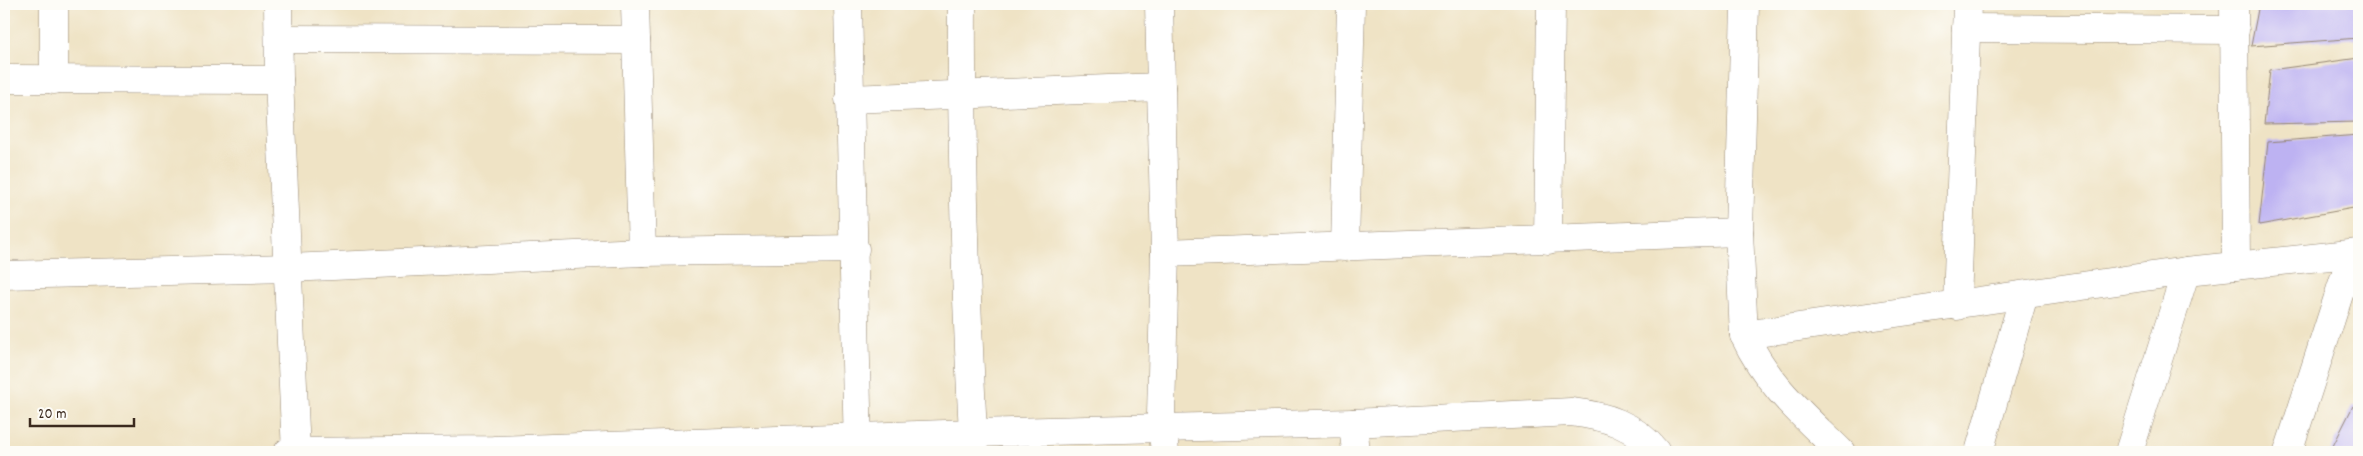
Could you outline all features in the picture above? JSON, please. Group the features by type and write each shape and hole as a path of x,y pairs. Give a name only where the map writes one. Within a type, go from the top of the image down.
{"street":[{"path":"54,4 54,80"},
{"path":"278,4 279,80 296,452"},
{"path":"635,4 642,252"},
{"path":"848,4 858,444"},
{"path":"962,4 965,246 973,442"},
{"path":"1159,4 1165,253 1164,440"},
{"path":"1345,246 1351,4"},
{"path":"1548,240 1551,4"},
{"path":"1744,4 1739,232 1744,335 1757,362 1780,392 1841,452"},
{"path":"1957,306 1966,16 2234,17 2236,266"},
{"path":"279,39 636,40"},
{"path":"4,79 279,80"},
{"path":"849,99 1161,87"},
{"path":"1165,253 1739,232"},
{"path":"4,275 289,268 642,252 855,249"},
{"path":"1744,335 1957,306 2186,271 2355,253 2288,452"},
{"path":"2129,452 2186,271"},
{"path":"1979,452 2024,295"},
{"path":"288,452 493,451 1164,440 1353,423 1571,412 1601,415 1622,424 1649,443 1656,452"},
{"path":"1353,423 1356,452"}],"building":[{"path":"2259,4 2359,4 2359,38 2251,46"},
{"path":"2359,58 2359,122 2264,124 2270,70"},
{"path":"2359,135 2359,207 2259,225 2268,142"},
{"path":"2353,406 2359,407 2359,452 2330,452"}]}
